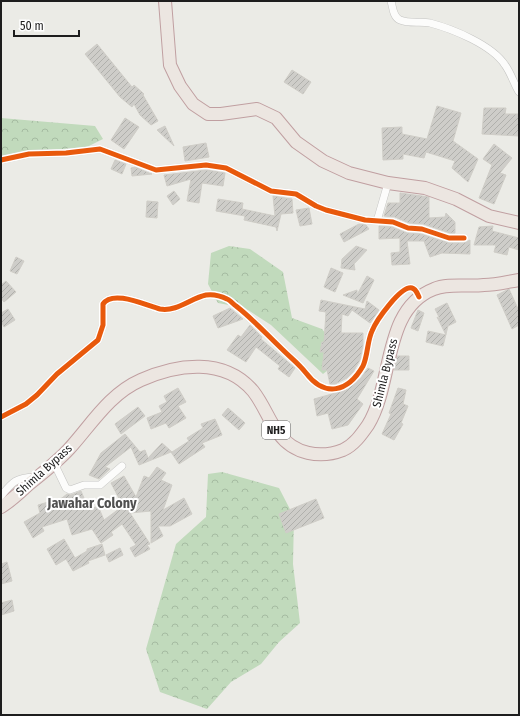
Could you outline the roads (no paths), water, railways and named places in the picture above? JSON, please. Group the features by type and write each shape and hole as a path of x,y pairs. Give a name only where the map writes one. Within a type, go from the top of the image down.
{"highway":[{"path":"166,1 170,65 180,86 193,104 208,114 221,114 258,109 276,118 296,142 323,161 349,174 388,183 425,188 456,199 489,216 519,223"},
{"name":"Shimla Bypass","path":"1,507 54,463 120,392 140,380 166,371 190,366 211,366 235,376 252,390 263,406 278,434 288,444 300,451 326,455 344,449 360,438 376,412 396,329 406,309 419,297 435,288 484,285 519,280"}],"street":[{"path":"391,1 394,13 398,19 404,22 429,23 449,29 485,48 505,64 519,92"},
{"path":"1,160 36,153 66,153 100,149 156,170 206,165 226,168 271,191 296,194 326,210 377,221 393,222 408,228 422,229 449,238 464,238"},
{"path":"377,221 388,183"},
{"path":"1,417 32,399 57,374 98,340 103,325 103,304 109,299 129,299 162,309 173,308 206,295 218,295 228,299 250,316 297,362 311,380 320,387 328,390 337,389 347,384 356,375 363,365 372,330 380,316 401,293 407,288 412,288 416,291 419,297"},
{"path":"54,463 66,488 70,490 84,485 100,485 122,466"},
{"path":"1,496 11,483 18,479 38,477"}],"district":[{"name":"Jawahar Colony","path":"92,503"}]}
